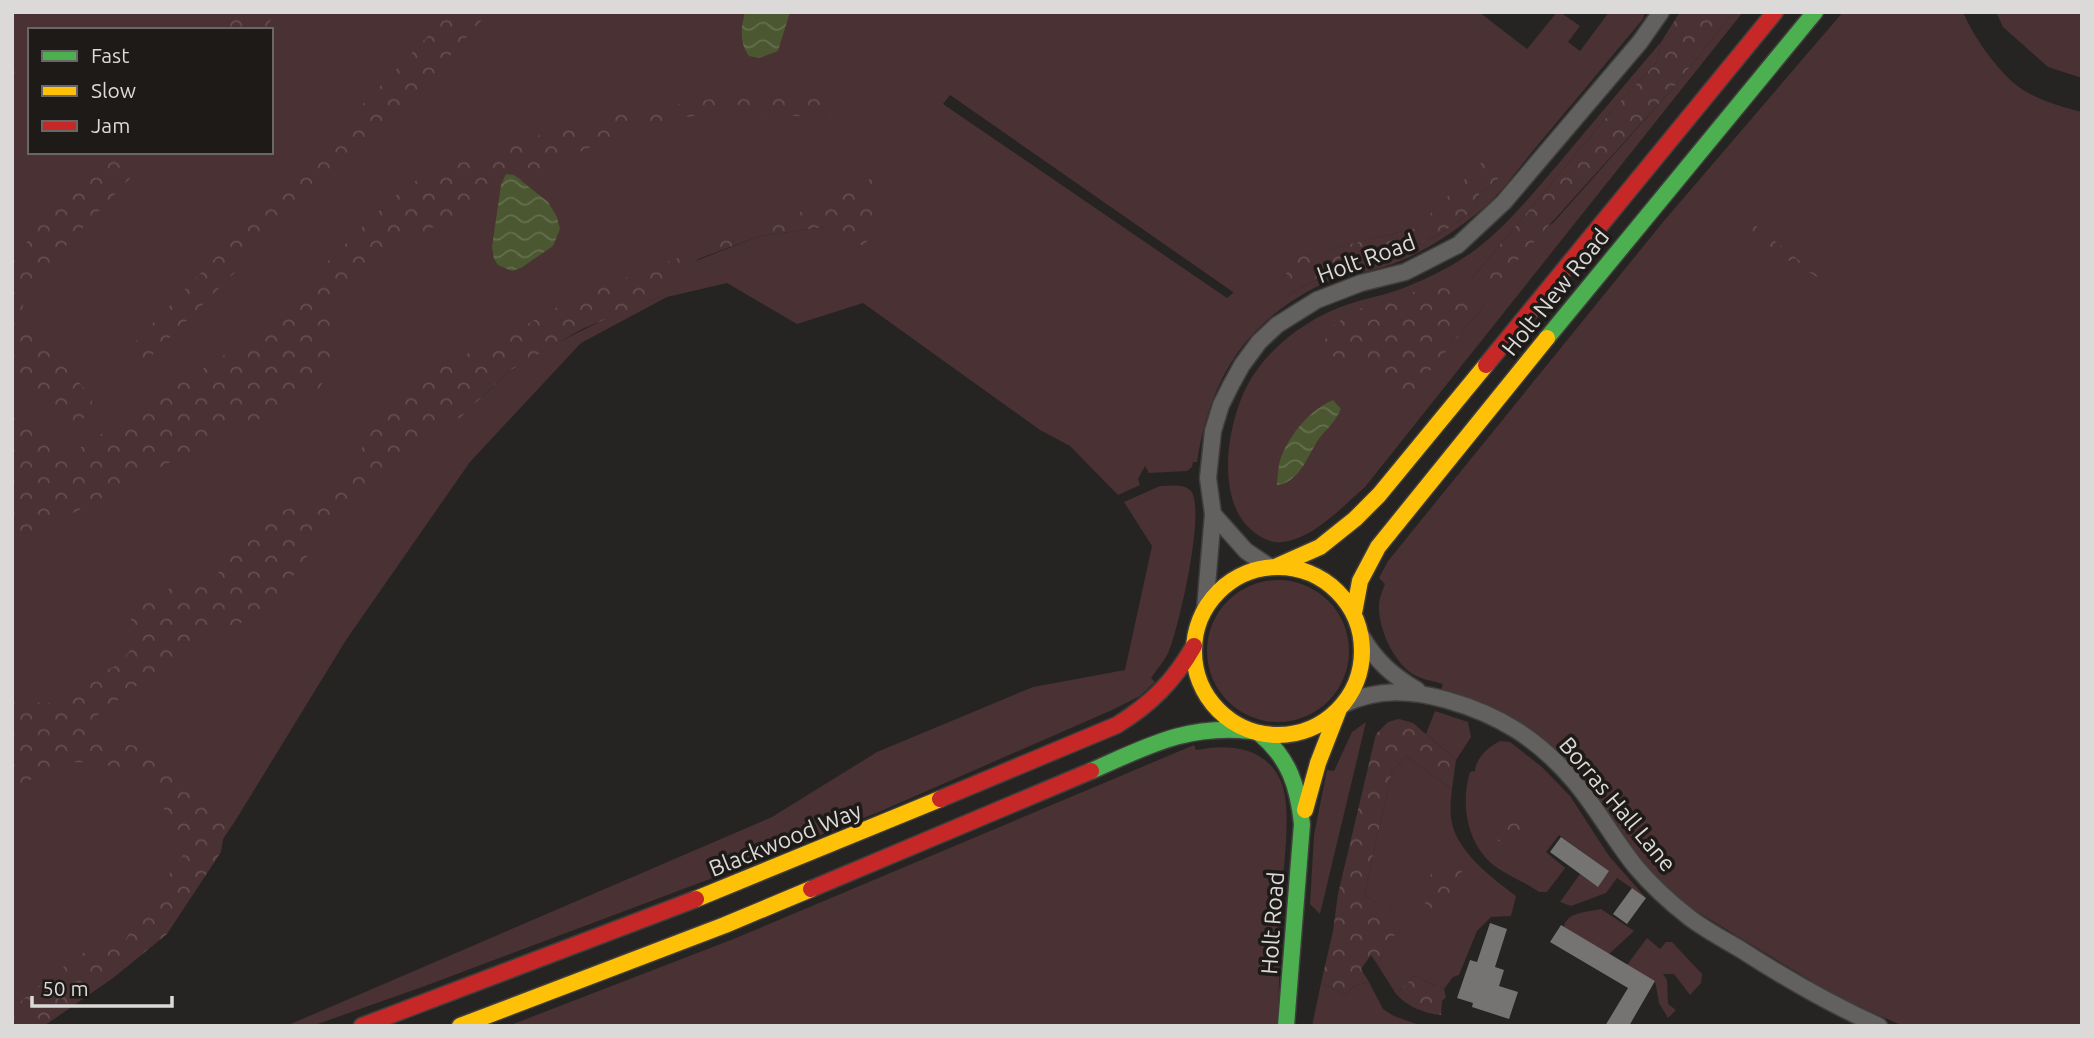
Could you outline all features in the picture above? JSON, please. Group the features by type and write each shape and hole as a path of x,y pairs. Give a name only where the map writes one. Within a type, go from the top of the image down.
{"main road":[{"name":"Holt New Road","path":"1272,567 1315,551 1333,539 1379,495 1774,12"},
{"name":"Holt New Road","path":"1354,613 1360,581 1378,547 1815,12"},
{"path":"460,1026 725,925 1036,796 1152,744 1199,730 1224,728 1255,732 1289,735 1309,730 1324,722 1342,707 1355,687 1362,664 1362,637 1354,613 1340,593 1322,578 1299,569 1272,567 1239,576 1224,587 1205,609 1198,626 1194,646 1197,672 1205,693 1224,715 1255,732"},
{"name":"Blackwood Way","path":"362,1026 739,883 1117,725 1162,695 1194,646"},
{"name":"Holt Road","path":"1302,824 1318,763 1342,707"},
{"name":"Holt Road","path":"1255,732 1275,747 1292,771 1300,796 1302,824 1286,1026"}],"street":[{"name":"Holt Road","path":"1205,609 1213,514 1208,478 1213,432 1231,384 1259,342 1277,325 1317,300 1361,283 1405,272 1458,245 1504,202 1640,42 1661,12"},
{"path":"1213,514 1245,551 1272,567"},
{"name":"Borras Hall Lane","path":"1362,637 1384,668 1422,693"},
{"name":"Borras Hall Lane","path":"1342,707 1359,697 1383,692 1422,693 1492,715 1526,736 1555,761 1576,783 1637,868 1690,918 1783,977 1879,1026"}],"green space":[{"path":"12,12 1479,12 1527,49 1557,12 1560,12 1580,26 1568,42 1580,51 1609,12 1645,12 1643,19 1489,203 1422,251 1389,265 1324,283 1289,303 1267,320 1248,339 1220,382 1210,407 1197,462 1193,462 1187,471 1149,473 1145,466 1138,479 1140,485 1118,495 1070,446 1040,430 863,303 797,324 727,283 667,297 581,343 470,462 346,640 237,818 161,933 14,1026","holes":["950,95 1233,292 1233,293 1227,298 943,104","1467,178 1497,180 1479,194 1475,209 1446,230 1395,257 1311,282 1288,295 1280,281 1292,266 1285,260 1416,228","855,198 826,227 760,236 698,260 659,297 619,312 539,352 509,371 482,397 395,399 589,294"]},
{"path":"229,12 278,12 265,28 215,28"},
{"path":"451,12 489,12 430,78 141,366 136,368 128,364 125,356 130,347"},
{"path":"1680,12 1734,12 1672,89 1497,283 1477,288 1468,283 1616,106 1657,62 1661,42"},
{"path":"1734,12 1743,12 1365,487 1306,535 1275,542 1254,532 1241,519 1233,502 1229,482 1230,440 1234,419 1248,384 1256,370 1278,346 1319,317 1349,304 1416,283 1475,250 1529,197 1661,42 1657,62 1616,106 1468,283 1553,223 1672,89","holes":["1486,303 1404,401 1371,368"]},
{"path":"1843,12 1963,12 1985,51 2015,84 2038,98 2082,112 2082,1026 1903,1026 1836,996 1678,900 1639,864 1593,790 1565,758 1507,715 1441,690 1443,684 1411,673 1393,652 1381,624 1379,602 1385,584 1379,578 1388,561 1663,222"},
{"path":"1996,12 2082,12 2082,78 2048,67 2003,27"},
{"path":"12,58 21,58 28,68 12,84"},
{"path":"807,92 828,98 842,109 842,113 811,116 728,113 687,117 637,129 613,138 520,180 514,175 501,185 501,191 407,241 348,280 331,309 332,358 328,373 319,389 290,406 226,433 12,545 12,403 51,447 58,462 285,316 328,261 388,202 408,185 427,175 529,138 612,116 733,95"},
{"path":"1494,150 1509,159 1497,180 1479,194 1475,209 1446,230 1395,257 1311,282 1288,295 1280,291 1280,281 1291,267 1284,260 1416,228"},
{"path":"99,154 153,154 41,272 28,290 22,309 40,338 92,397 92,404 86,416 68,426 55,425 12,366 12,261"},
{"path":"872,178 873,213 865,246 847,241 838,218 826,227 760,236 698,259 682,280 659,297 582,329 509,371 462,416 375,478 327,520 303,563 265,612 189,646 95,717 88,733 163,754 190,789 227,815 221,852 167,934 113,978 44,1026 12,1026 12,1009 47,979 86,951 125,941 146,906 185,852 168,815 151,789 136,776 115,767 78,762 57,765 33,778 12,795 12,694 47,704 120,663 138,640 129,614 181,581 213,580 230,557 256,536 280,511 316,502 337,481 365,444 384,410 408,384 510,334 577,296 841,196"},
{"path":"1740,213 1827,283 1729,225"},
{"path":"1436,285 1486,303 1404,402 1371,368 1319,352 1331,327 1356,310"},
{"path":"1160,486 1180,486 1191,491 1195,502 1193,543 1179,619 1169,651 1151,678 1155,682 1140,696 881,811 710,879 312,1026 286,1026 772,817 877,752 1033,687 1125,670 1152,546 1124,502"},
{"path":"1278,580 1305,585 1328,601 1344,624 1349,651 1344,678 1328,701 1305,717 1278,722 1251,717 1228,701 1212,678 1207,651 1212,624 1228,601 1251,585"},
{"path":"1435,711 1468,722 1471,737 1456,760 1426,734"},
{"path":"1399,719 1413,723 1456,760 1452,789 1406,756 1392,772 1364,895 1404,919 1377,964 1371,955 1361,969 1369,982 1353,986 1346,995 1321,983 1338,894 1376,734 1388,722"},
{"path":"1366,722 1320,914 1310,904 1314,835 1327,770 1334,771 1352,732"},
{"path":"1500,741 1510,742 1542,767 1570,796 1609,856 1646,898 1617,878 1606,893 1571,906 1560,902 1580,874 1598,886 1609,871 1559,835 1546,852 1565,868 1547,892 1539,892 1501,871 1486,858 1478,848 1468,824 1467,784 1470,772 1475,771 1480,757"},
{"path":"1194,745 1196,750 1222,747 1246,750 1258,755 1276,772 1282,784 1287,825 1281,902 1278,1026 508,1026 736,938"},
{"path":"1406,756 1452,789 1451,817 1459,841 1476,862 1516,896 1511,916 1491,917 1477,931 1459,975 1453,977 1444,989 1414,976 1396,994 1377,964 1403,919 1364,895 1392,772"},
{"path":"1518,815 1528,827 1511,842 1498,841 1494,823"},
{"path":"1446,861 1462,867 1460,897 1429,909 1420,895 1428,885 1433,868"},
{"path":"1601,909 1634,931 1609,954 1564,927 1573,916"},
{"path":"1647,938 1660,949 1666,942 1672,942 1702,974 1701,983 1690,995 1674,974 1663,974 1667,980 1668,1004 1676,1010 1668,1018 1659,1003 1655,981 1627,965"},
{"path":"1414,976 1444,989 1446,997 1442,1001 1441,1015 1417,1009 1396,994"},
{"path":"1369,982 1383,1009 1422,1026 1312,1026 1321,983 1346,995 1353,986"}],"water":[{"path":"745,12 790,12 778,51 759,58 749,56 742,35"},
{"path":"506,174 514,175 548,202 557,217 560,229 553,246 521,268 512,271 498,265 492,247 501,185"},
{"path":"1333,400 1341,409 1334,421 1321,436 1298,473 1285,483 1277,485 1280,460 1290,439 1309,416"}],"building":[{"path":"1561,837 1609,871 1598,887 1550,852"},
{"path":"1632,888 1646,898 1627,924 1613,914"},
{"path":"1490,923 1507,929 1495,967 1504,970 1499,986 1518,992 1509,1019 1472,1007 1473,1003 1457,998 1470,960 1477,962"},
{"path":"1561,925 1655,981 1629,1026 1605,1026 1628,988 1550,942"}],"traffic: fast":[{"path":"1547,338 1815,12"},
{"path":"1091,771 1168,739 1187,734 1251,731"},
{"path":"1259,733 1285,763 1295,785 1302,824 1286,1026"}],"traffic: slow":[{"path":"1354,613 1360,581 1378,547 1547,338"},
{"path":"1275,567 1320,547 1355,519 1379,495 1486,365"},
{"path":"1278,567 1310,573 1337,592 1356,619 1362,651 1356,683 1337,710 1310,729 1278,735 1246,729 1219,710 1200,683 1194,651 1200,619 1219,592 1246,573 1278,567"},
{"path":"1305,810 1318,763 1339,709"},
{"path":"696,899 940,799"},
{"path":"460,1026 725,925 811,889"}],"traffic: jam":[{"path":"1486,365 1775,12"},
{"path":"940,799 1117,725 1161,691 1194,646"},
{"path":"811,889 1091,771"},
{"path":"362,1026 696,899"}]}
